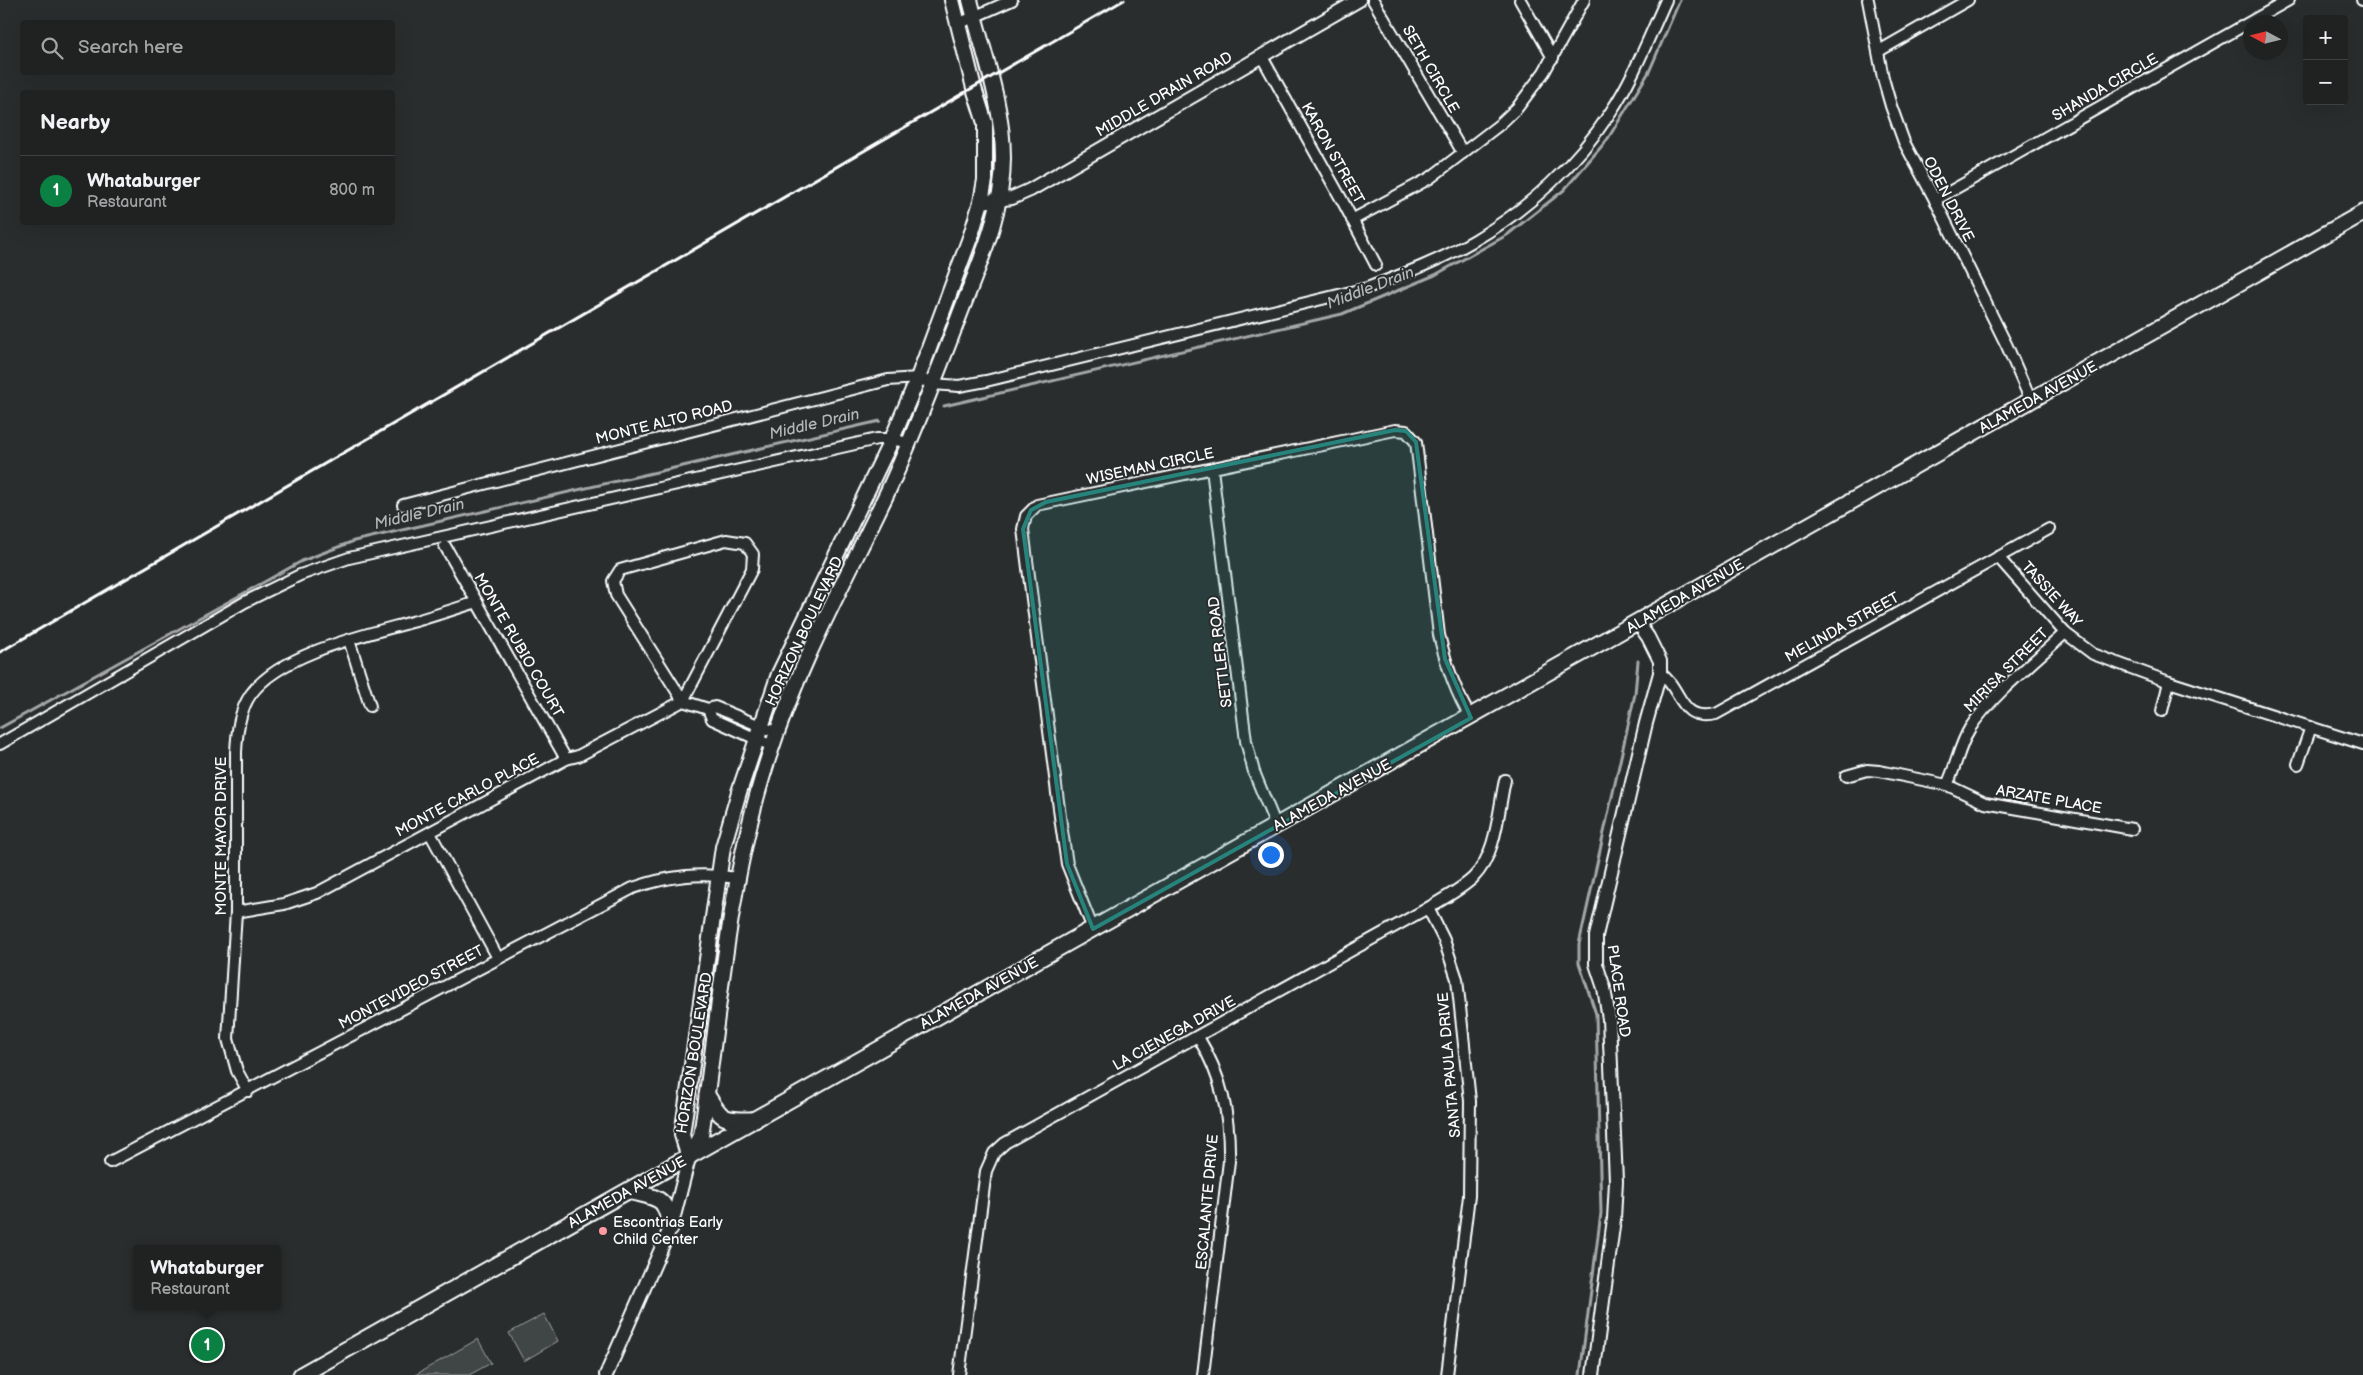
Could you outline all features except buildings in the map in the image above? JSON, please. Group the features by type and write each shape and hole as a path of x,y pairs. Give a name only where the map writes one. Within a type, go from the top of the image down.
{"main road":[{"name":"HORIZON BOULEVARD","path":"690,1158 682,1135 723,847 758,733 779,674 892,439 918,378 972,236 986,180 985,123 974,88 952,0"},
{"name":"HORIZON BOULEVARD","path":"690,1158 701,1136 737,878 750,816 775,739 791,691 890,487 933,384 992,230 999,200 1003,159 1002,128 970,0"},
{"name":"ALAMEDA AVENUE","path":"301,1375 690,1158 2363,213"},
{"path":"707,1095 718,1113 724,1118 756,1120"},
{"path":"630,1191 662,1202 668,1210 670,1229"}],"street":[{"path":"958,24 1012,0"},
{"name":"MIDDLE DRAIN ROAD","path":"981,202 1012,198 1030,190 1359,0"},
{"name":"SETH CIRCLE","path":"1373,0 1463,153"},
{"path":"1520,0 1553,58"},
{"path":"1352,220 1430,178 1499,126 1517,108 1553,58 1584,0"},
{"name":"MONTE ALTO ROAD","path":"403,505 888,380 918,378 933,384 959,386 986,381 1367,288 1425,265 1475,240 1513,214 1571,163 1611,113 1666,0"},
{"name":"ODEN DRIVE","path":"1868,0 1891,106 1904,142 1935,200 2007,346 2031,401"},
{"path":"1879,50 1968,0"},
{"name":"SHANDA CIRCLE","path":"1935,200 2289,0"},
{"name":"KARON STREET","path":"1262,57 1376,265"},
{"name":"WISEMAN CIRCLE","path":"1093,929 1066,864 1024,522 1031,510 1046,502 1395,430 1406,431 1416,442 1439,635 1454,685 1470,718"},
{"path":"0,744 245,602 300,574 367,554 876,439 892,439 908,443"},
{"name":"SETTLER ROAD","path":"1212,469 1246,741 1254,772 1276,826"},
{"name":"MELINDA STREET","path":"1660,673 1670,680 1685,708 1698,715 1716,714 2049,529"},
{"path":"683,701 752,569 753,554 744,543 726,540 620,570 613,581 616,595 683,701 708,709 715,706 758,733 775,739"},
{"name":"MONTE RUBIO COURT","path":"444,546 566,759"},
{"name":"TASSIE WAY","path":"1998,557 2065,632 2078,644 2101,658 2169,682 2363,744"},
{"name":"MONTE MAYOR DRIVE","path":"248,1091 238,1071 228,1039 236,912 236,752 237,733 242,711 250,695 273,675 321,649 477,602"},
{"name":"PLACE ROAD","path":"1593,1375 1614,1219 1616,1181 1609,1019 1604,988 1596,964 1596,936 1644,732 1660,673 1660,661 1648,637 1638,623"},
{"name":"MIRISA STREET","path":"1947,785 1958,752 1971,726 1985,708 2065,632"},
{"path":"349,640 370,706"},
{"path":"2162,711 2169,682"},
{"name":"MONTE CARLO PLACE","path":"236,912 298,901 566,759 578,756 683,701"},
{"path":"2298,764 2312,727"},
{"name":"ARZATE PLACE","path":"1846,776 1867,770 1878,771 1947,785 1985,803 2132,829"},
{"name":"LA CIENEGA DRIVE","path":"959,1375 986,1171 994,1153 1005,1144 1428,908 1462,887 1481,868 1490,848 1505,780"},
{"path":"430,832 498,958"},
{"name":"MONTEVIDEO STREET","path":"110,1162 633,888 672,876 720,875 737,878"},
{"name":"SANTA PAULA DRIVE","path":"1428,908 1444,940 1456,979 1470,1101 1469,1196 1447,1375"},
{"name":"ESCALANTE DRIVE","path":"1198,1037 1215,1069 1222,1089 1230,1132 1229,1161 1204,1375"},
{"path":"606,1375 670,1229 690,1158"}],"highlighted area":[{"path":"1395,430 1406,431 1416,442 1445,659 1471,718 1093,929 1067,864 1023,529 1031,510 1046,502"}],"shaded area":[{"path":"544,1314 558,1341 524,1361 509,1333"},
{"path":"478,1339 491,1363 469,1375 415,1375"}],"waterway":[{"name":"Middle Drain","path":"944,406 1342,314 1435,275 1507,235 1564,190 1607,140 1649,72 1680,0"},
{"name":"Middle Drain","path":"0,728 302,561 354,541 880,421"},
{"path":"1580,1375 1601,1213 1596,1014 1579,963 1579,944 1635,694 1638,661"}],"railway":[{"path":"0,652 1124,0"}],"place":[{"name":"Escontrias Early Child Center","path":"603,1231"},
{"name":"Whataburger","path":"207,1345"}]}
